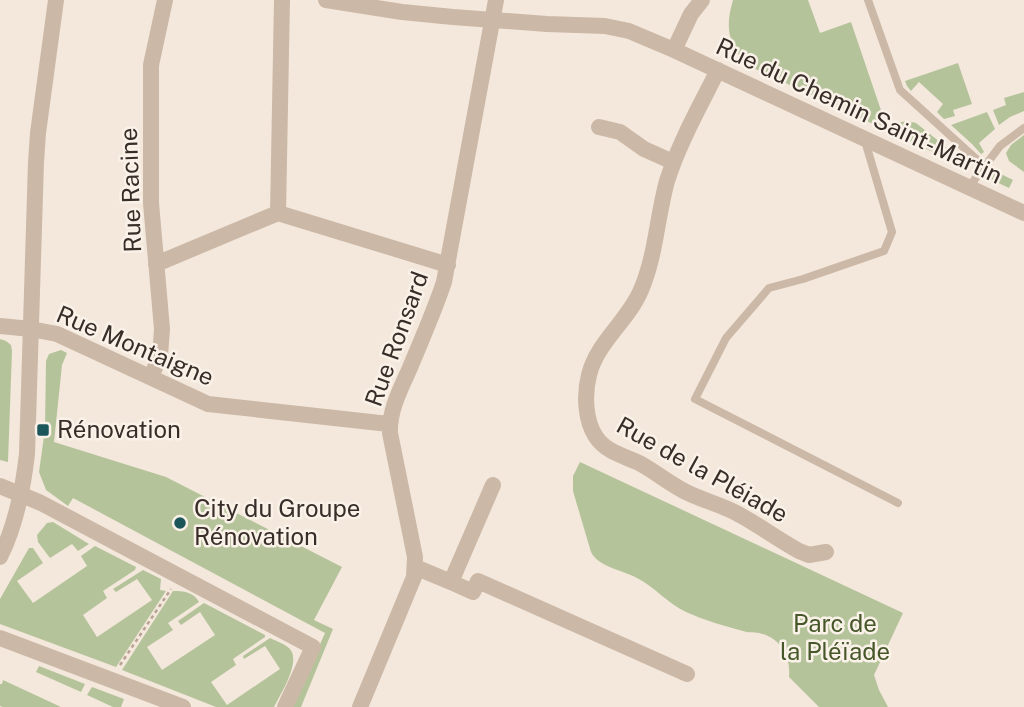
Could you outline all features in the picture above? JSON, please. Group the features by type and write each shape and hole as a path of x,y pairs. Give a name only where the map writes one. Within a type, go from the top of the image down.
{"street":[{"path":"0,558 14,523 24,475 29,429 36,162 56,0"},
{"name":"Rue Racine","path":"151,377 160,356 162,329 150,203 151,65 165,0"},
{"path":"278,213 282,0"},
{"name":"Rue du Chemin Saint-Martin","path":"326,0 402,12 619,28 718,70 1024,213"},
{"name":"Rue Ronsard","path":"360,707 411,586 415,567 390,424 394,406 434,310 448,265 496,0"},
{"path":"674,50 691,15 702,0"},
{"name":"Rue de la Pléiade","path":"718,70 673,162 644,284 633,307 592,363 588,378 587,411 596,436 604,446 615,453 644,466 687,493 740,515 799,551 809,555 826,552"},
{"path":"598,127 620,132 644,149 673,162"},
{"path":"156,264 278,213 448,265"},
{"name":"Rue Montaigne","path":"0,326 31,329 65,337 208,404 390,424"},
{"path":"452,582 493,485"},
{"path":"0,486 313,647 285,707"},
{"path":"415,567 473,592 478,581 687,674"},
{"path":"0,638 183,707"}],"lane":[{"path":"868,0 900,90 984,166"},
{"path":"968,187 1006,140 1024,128"},
{"path":"865,139 892,232 884,251 769,288 726,338 695,399 898,503"}],"path":[{"path":"111,680 179,577"}],"green space":[{"path":"733,0 808,0 820,33 851,22 886,125 907,121 916,123 965,162 963,166 745,64 730,34 729,19"},
{"path":"958,63 972,104 953,110 955,116 944,119 937,112 943,104 919,82 911,91 905,81"},
{"path":"1024,92 1024,111 999,125 993,110 1006,105 1004,98"},
{"path":"987,112 995,129 979,143 984,152 981,154 951,125"},
{"path":"1024,135 1024,172 1009,161 1006,153 1011,145"},
{"path":"991,171 1013,180 1009,188 990,179"},
{"path":"0,339 11,345 12,351 8,462 0,460"},
{"path":"61,350 67,353 62,365 54,442 166,477 342,567 314,620 333,629 301,707 292,707 325,633 73,498 68,506 46,490 39,472 45,429 46,361 49,354"},
{"name":"Parc de la Pléïade","path":"580,462 903,613 874,675 888,707 819,707 789,677 788,662 783,649 767,635 745,632 686,612 644,582 599,561 591,552 573,491 573,476"},
{"path":"53,522 89,544 78,551 72,544 50,558 38,542 37,535 47,523"},
{"path":"95,546 136,567 103,591 107,598 83,615 97,637 152,600 137,579 116,592 113,589 143,570 161,579 160,590 166,591 116,667 0,624 0,599 29,548 33,548 43,563 17,581 33,603 87,566 81,556"},
{"path":"173,591 191,594 199,602 168,623 173,630 147,647 162,670 215,635 200,612 181,625 178,621 204,603 265,635 233,659 236,665 211,682 227,705 280,669 265,646 244,659 243,656 270,638 290,649 293,655 292,669 274,707 216,707 122,670"},
{"path":"39,666 85,684 81,692 36,672"},
{"path":"3,680 61,707 0,706 0,684"},
{"path":"92,687 124,699 121,707 113,707 87,695"}],"place":[{"name":"Rénovation","path":"43,430"},
{"name":"City du Groupe Rénovation","path":"180,523"}]}
